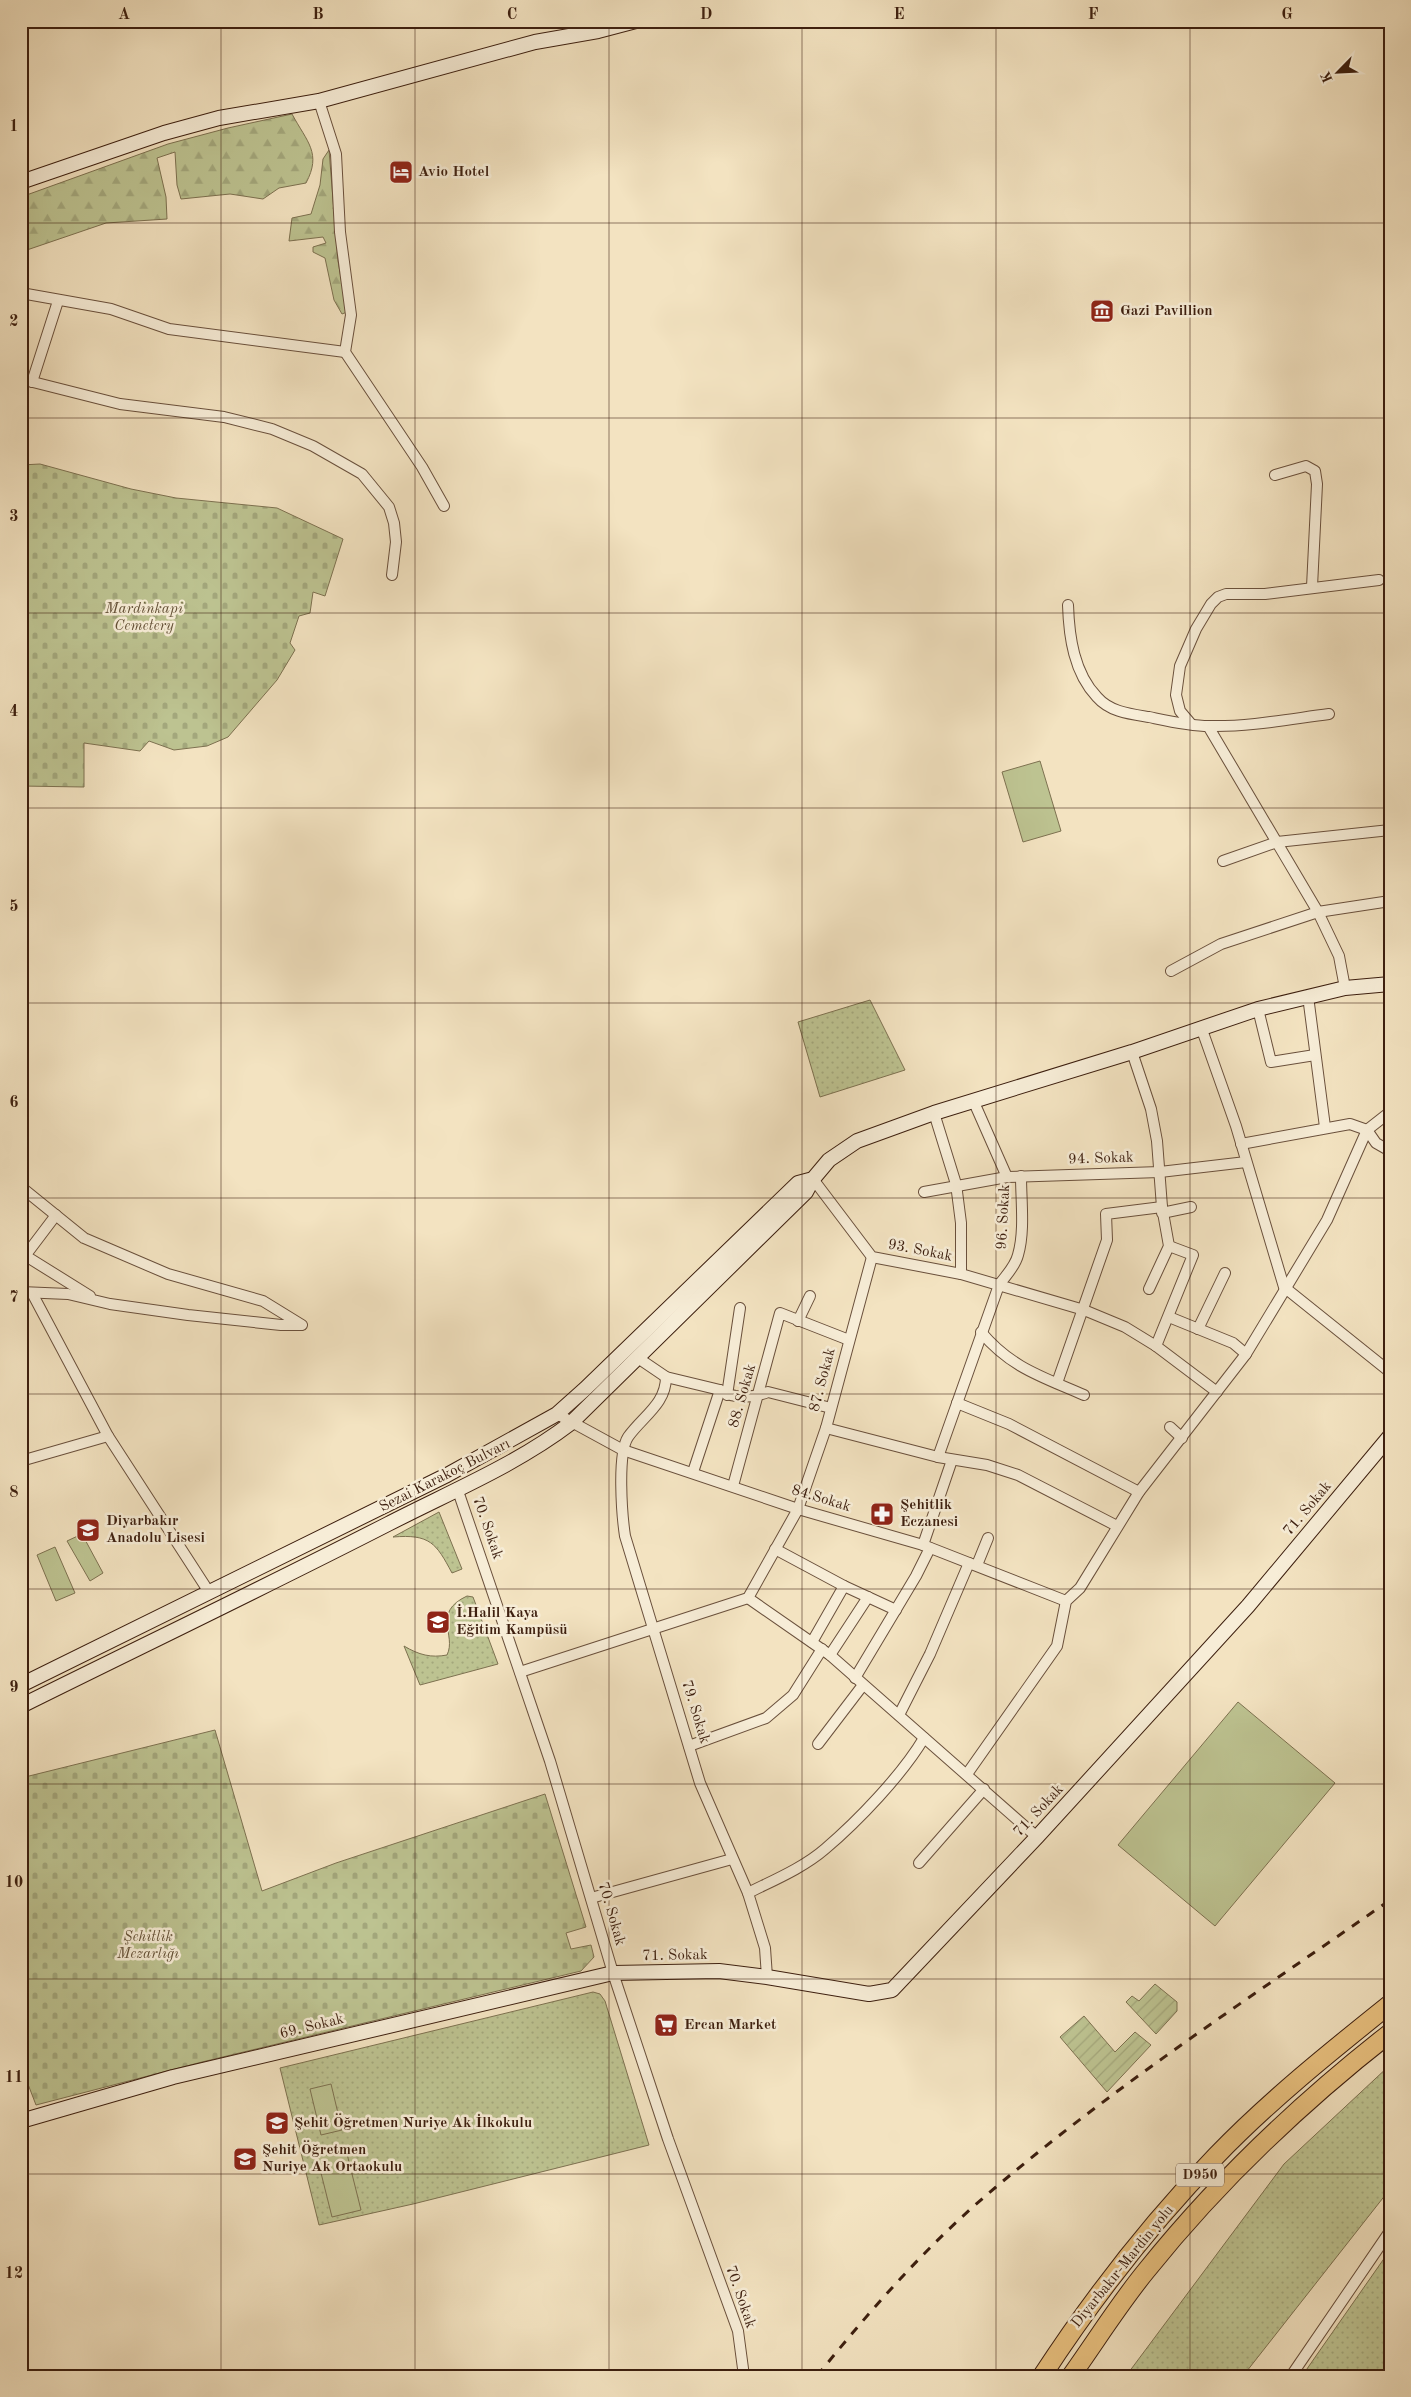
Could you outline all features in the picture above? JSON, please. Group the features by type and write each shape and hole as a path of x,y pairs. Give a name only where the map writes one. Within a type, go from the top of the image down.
{"highway":[{"name":"Diyarbakır-Mardin yolu","path":"1042,2376 1125,2260 1216,2156 1316,2064 1390,2004"},
{"name":"Diyarbakır-Mardin yolu","path":"1071,2376 1146,2271 1242,2162 1334,2077 1390,2033"}],"street":[{"path":"21,182 164,133 210,120 319,101 536,42 598,31 636,21"},
{"path":"319,101 336,154 340,232 351,315 345,352 422,467 444,506"},
{"path":"21,293 111,309 169,329 345,352"},
{"path":"58,301 26,380 120,404 224,417 272,429 313,446 362,474 389,507 394,523 396,542 392,575"},
{"path":"1275,475 1306,466 1315,471 1317,484 1312,587"},
{"path":"1191,724 1180,711 1176,696 1180,666 1211,604 1226,594 1265,594 1379,580"},
{"path":"1068,605 1068,629 1075,658 1096,697 1109,708 1133,715 1208,726 1241,725 1329,714"},
{"path":"1208,726 1318,912 1339,956 1345,988"},
{"path":"1223,861 1277,842 1390,830"},
{"path":"1171,971 1221,944 1318,912 1390,900"},
{"name":"Sezai Karakoç Bulvarı","path":"21,1706 258,1590 513,1460 571,1423 806,1192 813,1179 829,1160 856,1141 973,1100 1132,1052 1258,1009 1345,988 1390,984"},
{"path":"1308,996 1325,1127"},
{"path":"1258,1009 1271,1062 1315,1055"},
{"path":"1201,1027 1241,1144 1284,1287 1390,1372"},
{"path":"1132,1052 1151,1109 1160,1172 1162,1210 1169,1246 1149,1289"},
{"name":"96. Sokak","path":"973,1100 1007,1177"},
{"path":"967,1774 1057,1646 1066,1601 1080,1588 1139,1492 1246,1354 1284,1287 1327,1220 1367,1130 1390,1112"},
{"path":"934,1113 956,1184 961,1223 961,1274"},
{"path":"1241,1144 1325,1127 1350,1124 1367,1130 1376,1143 1390,1152"},
{"name":"94. Sokak","path":"924,1192 956,1184 1007,1177 1160,1172 1246,1162"},
{"name":"96. Sokak","path":"938,1457 999,1285 1013,1268 1018,1255 1021,1238 1021,1176"},
{"path":"21,1685 447,1475 557,1414 798,1183 813,1179"},
{"name":"93. Sokak","path":"813,1179 872,1257 961,1274 1084,1310 1125,1327 1156,1346 1216,1392"},
{"path":"22,1188 84,1238 168,1274 263,1301 302,1325 281,1325 188,1315 98,1301 68,1294 26,1292"},
{"path":"1057,1383 1107,1240 1106,1214 1191,1207"},
{"path":"56,1215 23,1254 98,1301"},
{"path":"1156,1346 1193,1255 1169,1246"},
{"name":"87. Sokak","path":"748,1598 798,1509 826,1428 872,1257"},
{"path":"1198,1329 1225,1273"},
{"path":"26,1292 108,1436 208,1592"},
{"path":"810,1296 798,1321 849,1340"},
{"path":"692,1472 723,1393 740,1308"},
{"name":"88. Sokak","path":"733,1486 780,1314 798,1321"},
{"path":"1169,1317 1233,1344 1246,1354"},
{"path":"981,1332 996,1350 1020,1367 1084,1395"},
{"path":"638,1358 666,1377 723,1393 758,1396 768,1392 831,1408"},
{"path":"623,1450 628,1438 661,1400 666,1387 666,1377"},
{"path":"957,1403 1009,1424 1139,1492"},
{"name":"84.Sokak","path":"557,1414 623,1450 798,1509 926,1546 1066,1601"},
{"path":"1170,1427 1182,1438"},
{"path":"826,1428 938,1457 988,1465 1018,1475 1117,1526"},
{"path":"21,1461 108,1436"},
{"name":"71. Sokak","path":"612,1973 719,1971 869,1994 892,1990 1037,1837 1248,1606 1390,1436"},
{"name":"79. Sokak","path":"623,1450 621,1514 625,1536 700,1783 748,1893 765,1948 767,1977"},
{"path":"818,1744 859,1681 896,1610 926,1546 952,1460"},
{"name":"70. Sokak","path":"457,1488 520,1672 591,1898 612,1973 668,2139 738,2331 744,2376"},
{"path":"899,1715 973,1564 988,1538"},
{"path":"775,1549 844,1586 896,1610"},
{"path":"812,1642 844,1586"},
{"path":"689,1746 766,1718 793,1695 868,1597"},
{"path":"520,1672 748,1598 826,1652 1037,1837"},
{"path":"748,1893 788,1874 824,1850 869,1805 915,1753 924,1738"},
{"path":"918,1863 984,1789"},
{"path":"591,1898 732,1859"},
{"name":"69. Sokak","path":"21,2121 173,2077 612,1973"},
{"path":"1291,2376 1390,2231"}],"green space":[{"path":"292,114 313,155 311,173 306,183 279,188 263,199 230,194 181,199 177,185 175,152 157,158 166,197 167,219 106,223 21,252 21,197 168,144"},
{"path":"329,150 338,261 347,312 342,314 334,300 325,258 313,252 313,247 326,243 323,237 289,241 292,218 311,214 320,185 323,159"},
{"name":"Mardinkapi Cemetery","path":"40,464 131,489 176,498 277,508 343,539 325,596 313,592 310,613 299,616 290,643 295,650 277,680 228,737 207,746 174,750 149,741 140,751 84,743 84,787 21,786 21,465"},
{"path":"1040,761 1061,831 1023,842 1002,772"},
{"path":"870,1000 905,1070 820,1097 798,1022"},
{"path":"439,1512 462,1569 452,1573 441,1554 424,1539 406,1536 393,1537"},
{"path":"82,1534 103,1573 90,1581 67,1541"},
{"path":"55,1547 75,1593 56,1601 37,1555"},
{"path":"467,1596 473,1597 498,1664 420,1685 404,1646 425,1655 447,1655 449,1640 447,1617 456,1603"},
{"path":"1238,1702 1335,1783 1215,1926 1118,1845"},
{"name":"Şehitlik Mezarlığı","path":"215,1730 262,1891 336,1863 545,1794 586,1927 566,1933 571,1949 591,1945 594,1957 581,1971 202,2062 36,2105 21,2066 21,1778"},
{"path":"1155,1984 1177,2002 1177,2011 1156,2034 1126,2002 1132,1996 1139,2001"},
{"path":"593,1992 600,1994 605,2001 649,2145 413,2204 319,2225 280,2068"},
{"path":"1084,2016 1115,2052 1135,2032 1151,2045 1107,2092 1060,2037"},
{"path":"1390,2065 1390,2189 1243,2376 1126,2376 1284,2164"},
{"path":"331,2084 342,2130 321,2135 310,2089"},
{"path":"346,2150 361,2210 332,2217 317,2157"},
{"path":"1390,2250 1390,2367 1386,2376 1302,2376"}],"railway":[{"path":"817,2376 924,2253 996,2187 1043,2148 1140,2075 1390,1900"}],"place":[{"name":"Avio Hotel","path":"401,172"},
{"name":"Gazi Pavillion","path":"1102,311"},
{"name":"Şehitlik Eczanesi","path":"882,1514"},
{"name":"Diyarbakır Anadolu Lisesi","path":"88,1530"},
{"name":"İ.Halil Kaya Eğitim Kampüsü","path":"438,1622"},
{"name":"Ercan Market","path":"666,2025"},
{"name":"Şehit Öğretmen Nuriye Ak İlkokulu","path":"277,2123"},
{"name":"Şehit Öğretmen Nuriye Ak Ortaokulu","path":"245,2159"}]}
